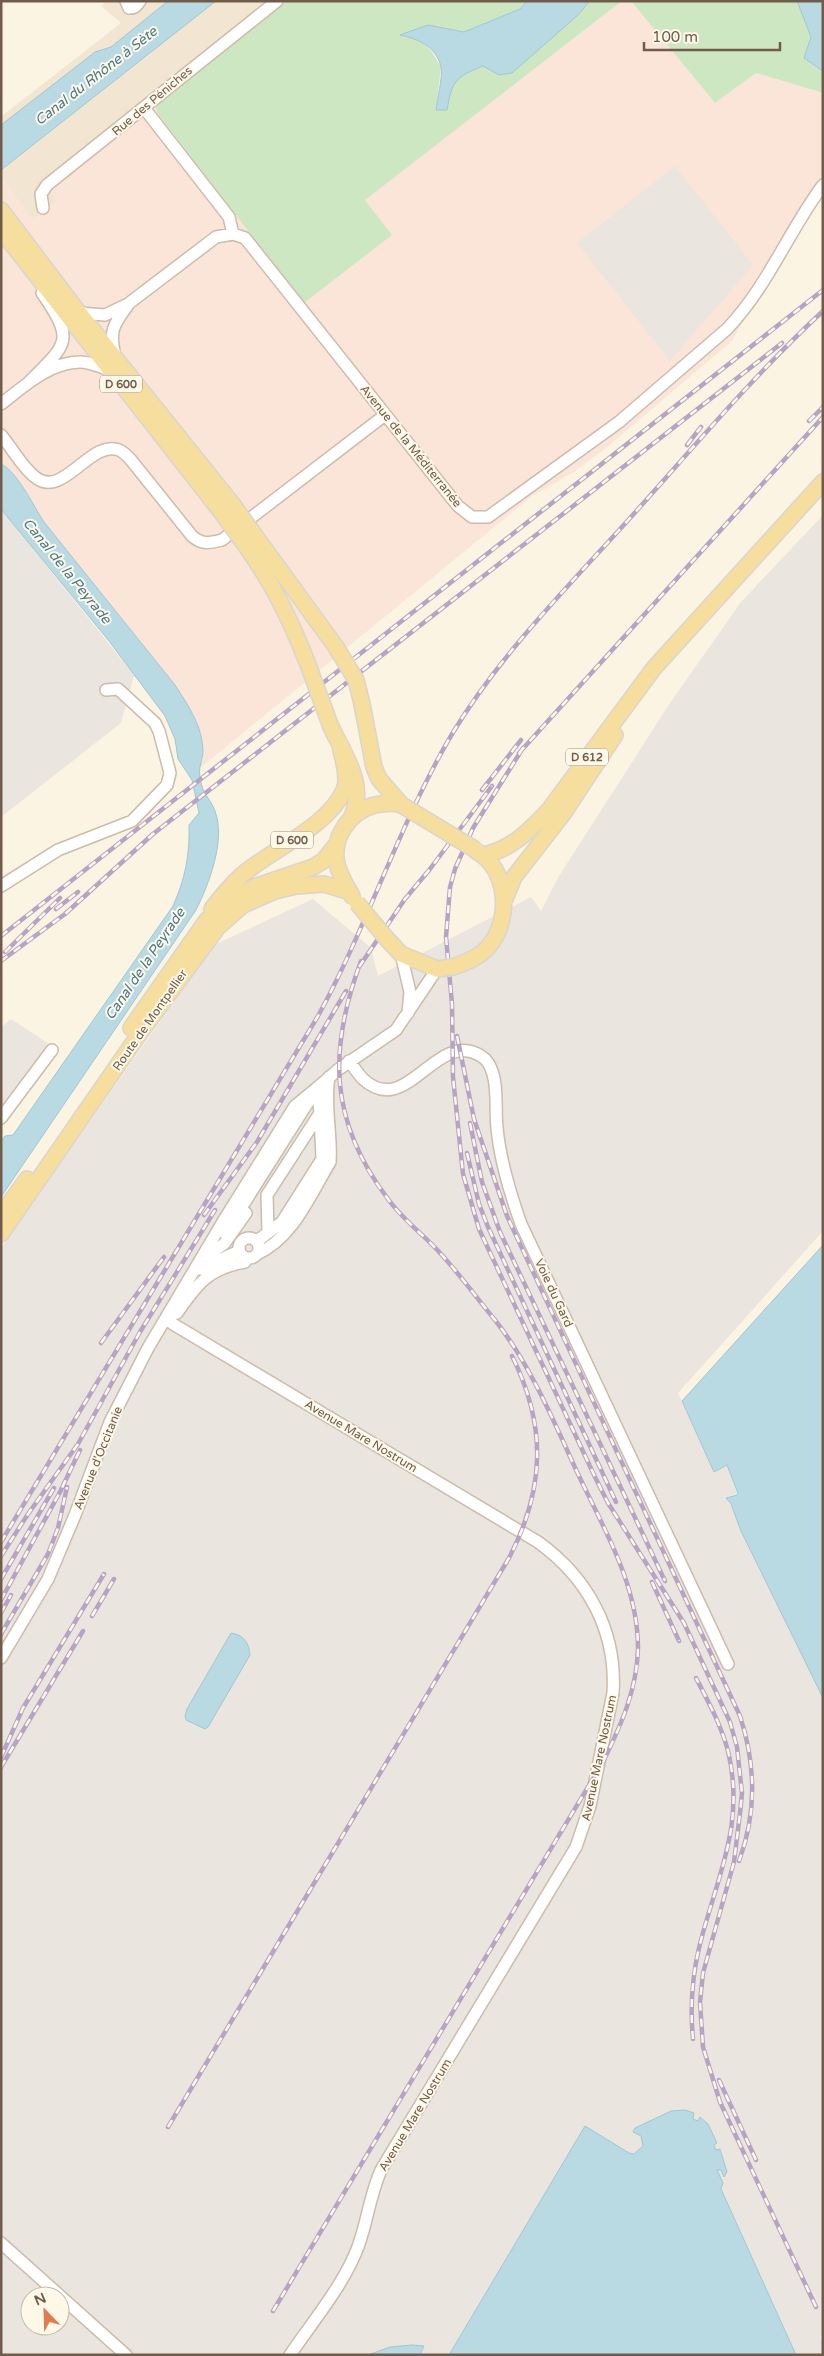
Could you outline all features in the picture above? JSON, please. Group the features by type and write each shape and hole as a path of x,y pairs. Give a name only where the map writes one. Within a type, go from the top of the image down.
{"main road":[{"name":"D 600","path":"1,210 79,313 113,364"},
{"name":"D 600","path":"1,230 19,254 113,364 228,509 251,542 336,647 356,680 378,779 403,805"},
{"name":"D 612","path":"480,853 499,852 530,830 548,810 654,668 823,482"},
{"name":"D 600","path":"251,542 286,610 331,727 356,779 358,799 352,816"},
{"name":"D 612","path":"504,902 514,877 562,814 678,643"},
{"name":"D 600","path":"207,920 211,910 243,874 316,824 337,802 345,789 346,775 340,745"},
{"path":"384,803 403,805 480,853 492,866 502,886 504,902 501,923 496,936 476,958 453,967 437,969 401,954 354,898 337,863 337,844 352,816 368,807 384,803"},
{"name":"Route de Montpellier","path":"1,1215 207,920 237,897 254,887 312,867 323,861 337,844"},
{"name":"Route de Montpellier","path":"1,1234 140,1033 218,927 243,905 275,891 296,886 324,884 354,898"}],"street":[{"path":"126,1 129,8 138,6 140,1"},
{"name":"Rue des Péniches","path":"43,208 41,194 47,185 277,1"},
{"path":"79,313 106,315 128,304 216,237 233,234 229,217 144,108"},
{"name":"Avenue de la Méditerranée","path":"233,234 245,238 458,506 472,517 488,517 620,422 727,329 743,312 767,278 809,204 823,185"},
{"path":"19,254 27,271 60,319 63,333 63,341 56,355 30,382"},
{"path":"1,404 30,382 63,364 113,364 113,326 128,304"},
{"path":"1,435 35,478 46,482 57,482 101,451 110,448 121,451 131,460 192,536 199,542 210,543 222,540 385,415"},
{"path":"1,886 58,850 132,821 167,785 170,774 163,742 155,723 118,689 106,690"},
{"path":"401,954 410,992 408,1013"},
{"path":"257,1241 282,1222 322,1159 317,1088 349,1062 396,1030 437,969"},
{"path":"1,1118 52,1050"},
{"name":"Voie du Gard","path":"349,1062 363,1079 374,1087 385,1090 397,1089 452,1051 469,1050 486,1060 494,1076 497,1129 502,1164 521,1224 728,1664"},
{"path":"166,1318 177,1313 195,1286 209,1274 271,1248 285,1235 330,1162 331,1150 326,1094 329,1077"},
{"name":"Avenue d'Occitanie","path":"1,1658 48,1579 76,1515 110,1422 166,1318 201,1260 224,1244 237,1229 309,1114 317,1088"},
{"path":"268,1232 267,1195 320,1113"},
{"path":"251,1238 257,1241 260,1248 251,1258 242,1256 239,1251 239,1244 244,1239 251,1238"},
{"path":"192,1274 223,1256 239,1251"},
{"name":"Avenue Mare Nostrum","path":"166,1318 173,1324 538,1542 556,1555 582,1583 596,1606 606,1630 614,1676 613,1694 590,1806 576,1847 381,2170 372,2192 359,2245 340,2280 290,2355"},
{"path":"1,2243 126,2355"}],"shaded area":[{"path":"107,1 168,1 111,47 95,52 1,125 1,116 121,23 101,6"},
{"path":"216,1 284,1 47,188 58,201 32,220 1,176 1,170"},
{"path":"622,1 631,1 715,103 756,73 823,93 823,188 767,278 732,341 606,448 574,472 532,496 199,769 203,759 201,736 196,719 175,685 44,522 27,497 25,490 1,461 1,176 32,220 58,201 47,188 155,103 157,113 304,302 364,200"},
{"path":"675,166 753,265 670,361 577,243"},
{"path":"1,509 134,675 121,723 1,817"},
{"path":"823,515 823,1231 678,1393 714,1472 727,1465 738,1493 727,1497 729,1502 823,1698 823,2335 820,2336 823,2342 823,2355 796,2355 721,2189 717,2170 721,2170 724,2176 727,2172 720,2149 716,2151 714,2145 717,2143 708,2124 700,2117 698,2122 692,2119 685,2110 671,2111 635,2128 633,2132 641,2136 643,2146 634,2154 629,2153 585,2127 449,2355 420,2355 424,2347 412,2345 390,2347 368,2355 1,2355 1,1248 214,945 313,899 371,948 378,976 531,897 541,911 559,876 670,703 741,602"},
{"path":"11,1019 49,1044 1,1112 1,1027"}],"green space":[{"path":"284,1 527,1 520,9 464,32 428,25 401,35 421,40 432,52 441,67 436,110 447,110 453,86 467,73 483,66 499,75 577,16 590,1 622,1 365,200 392,235 304,303 157,113 155,103"},
{"path":"631,1 797,1 811,37 804,58 823,71 823,93 756,73 715,103"}],"water":[{"name":"Canal du Rhône à Sète","path":"168,1 216,1 1,170 1,125 95,52 111,47"},
{"path":"527,1 590,1 577,16 512,73 499,75 483,66 467,73 453,86 447,110 436,110 441,77 439,60 431,49 420,41 400,35 428,25 464,32 520,9"},
{"path":"797,1 823,1 823,71 804,58 811,37"},
{"name":"Canal de la Peyrade","path":"1,464 19,481 44,522 175,685 189,708 200,733 203,751 200,770 201,783 215,811 218,835 211,875 196,910 1,1197 1,1142 5,1136 13,1135 173,906 186,867 189,847 189,825 199,813 192,780 178,759 175,739 165,716 109,641 1,509"},
{"path":"823,1245 823,1698 741,1531 731,1504 726,1498 738,1493 727,1465 714,1472 682,1401"},
{"path":"231,1633 245,1640 250,1655 208,1727 205,1729 186,1720 185,1716 187,1709"},
{"path":"685,2110 694,2113 693,2119 698,2121 700,2117 708,2124 717,2143 714,2145 716,2150 720,2149 727,2172 724,2177 721,2170 717,2170 723,2183 721,2189 796,2355 449,2355 585,2126 629,2153 634,2154 643,2146 641,2136 633,2132 635,2128 671,2111"},
{"path":"424,2346 420,2355 368,2355 390,2347"}],"railway":[{"path":"1,936 823,290"},
{"path":"1,1542 318,1016 353,946 399,839 433,768 471,704 536,621 748,386 823,311"},
{"path":"1,961 65,914 153,834 782,343"},
{"path":"809,421 823,407"},
{"path":"519,753 823,417"},
{"path":"687,445 701,427"},
{"path":"482,790 521,740"},
{"path":"523,748 473,828 455,869 450,887 446,937 452,1004 453,1077 463,1174 479,1229 595,1477 608,1503 684,1623 730,1722 737,1747 742,1793 734,1862 703,1973 700,2002 703,2047 720,2102 816,2307"},
{"path":"359,967 405,899 430,869 492,786"},
{"path":"56,909 78,892"},
{"path":"5,952 60,898"},
{"path":"273,2311 603,1762 627,1707 635,1678 638,1648 632,1602 618,1558 531,1375 508,1338 462,1278 388,1199 369,1170 354,1141 345,1113 340,1084 339,1055 350,994 361,961"},
{"path":"204,1215 257,1142 346,991"},
{"path":"457,1036 474,1119 507,1216 740,1716 749,1753 752,1789 749,1825 739,1861"},
{"path":"470,1123 482,1182 500,1232 665,1581"},
{"path":"467,1153 479,1204 488,1227 616,1502"},
{"path":"1,1556 28,1514 78,1444 140,1332 215,1210"},
{"path":"101,1343 164,1257"},
{"path":"168,2127 509,1558 521,1532 530,1507 535,1482 536,1432 531,1407 512,1356"},
{"path":"1,1600 60,1492 80,1450"},
{"path":"1,1634 48,1554 58,1528 67,1487"},
{"path":"1,1579 54,1488"},
{"path":"1,1757 23,1708 104,1574"},
{"path":"92,1616 114,1579"},
{"path":"652,1582 679,1641"},
{"path":"1,1613 11,1595"},
{"path":"1,1767 83,1631"},
{"path":"693,2039 693,1982 699,1948 727,1851 733,1804 733,1778 728,1751 710,1704 696,1678"},
{"path":"719,2080 756,2160"}]}
